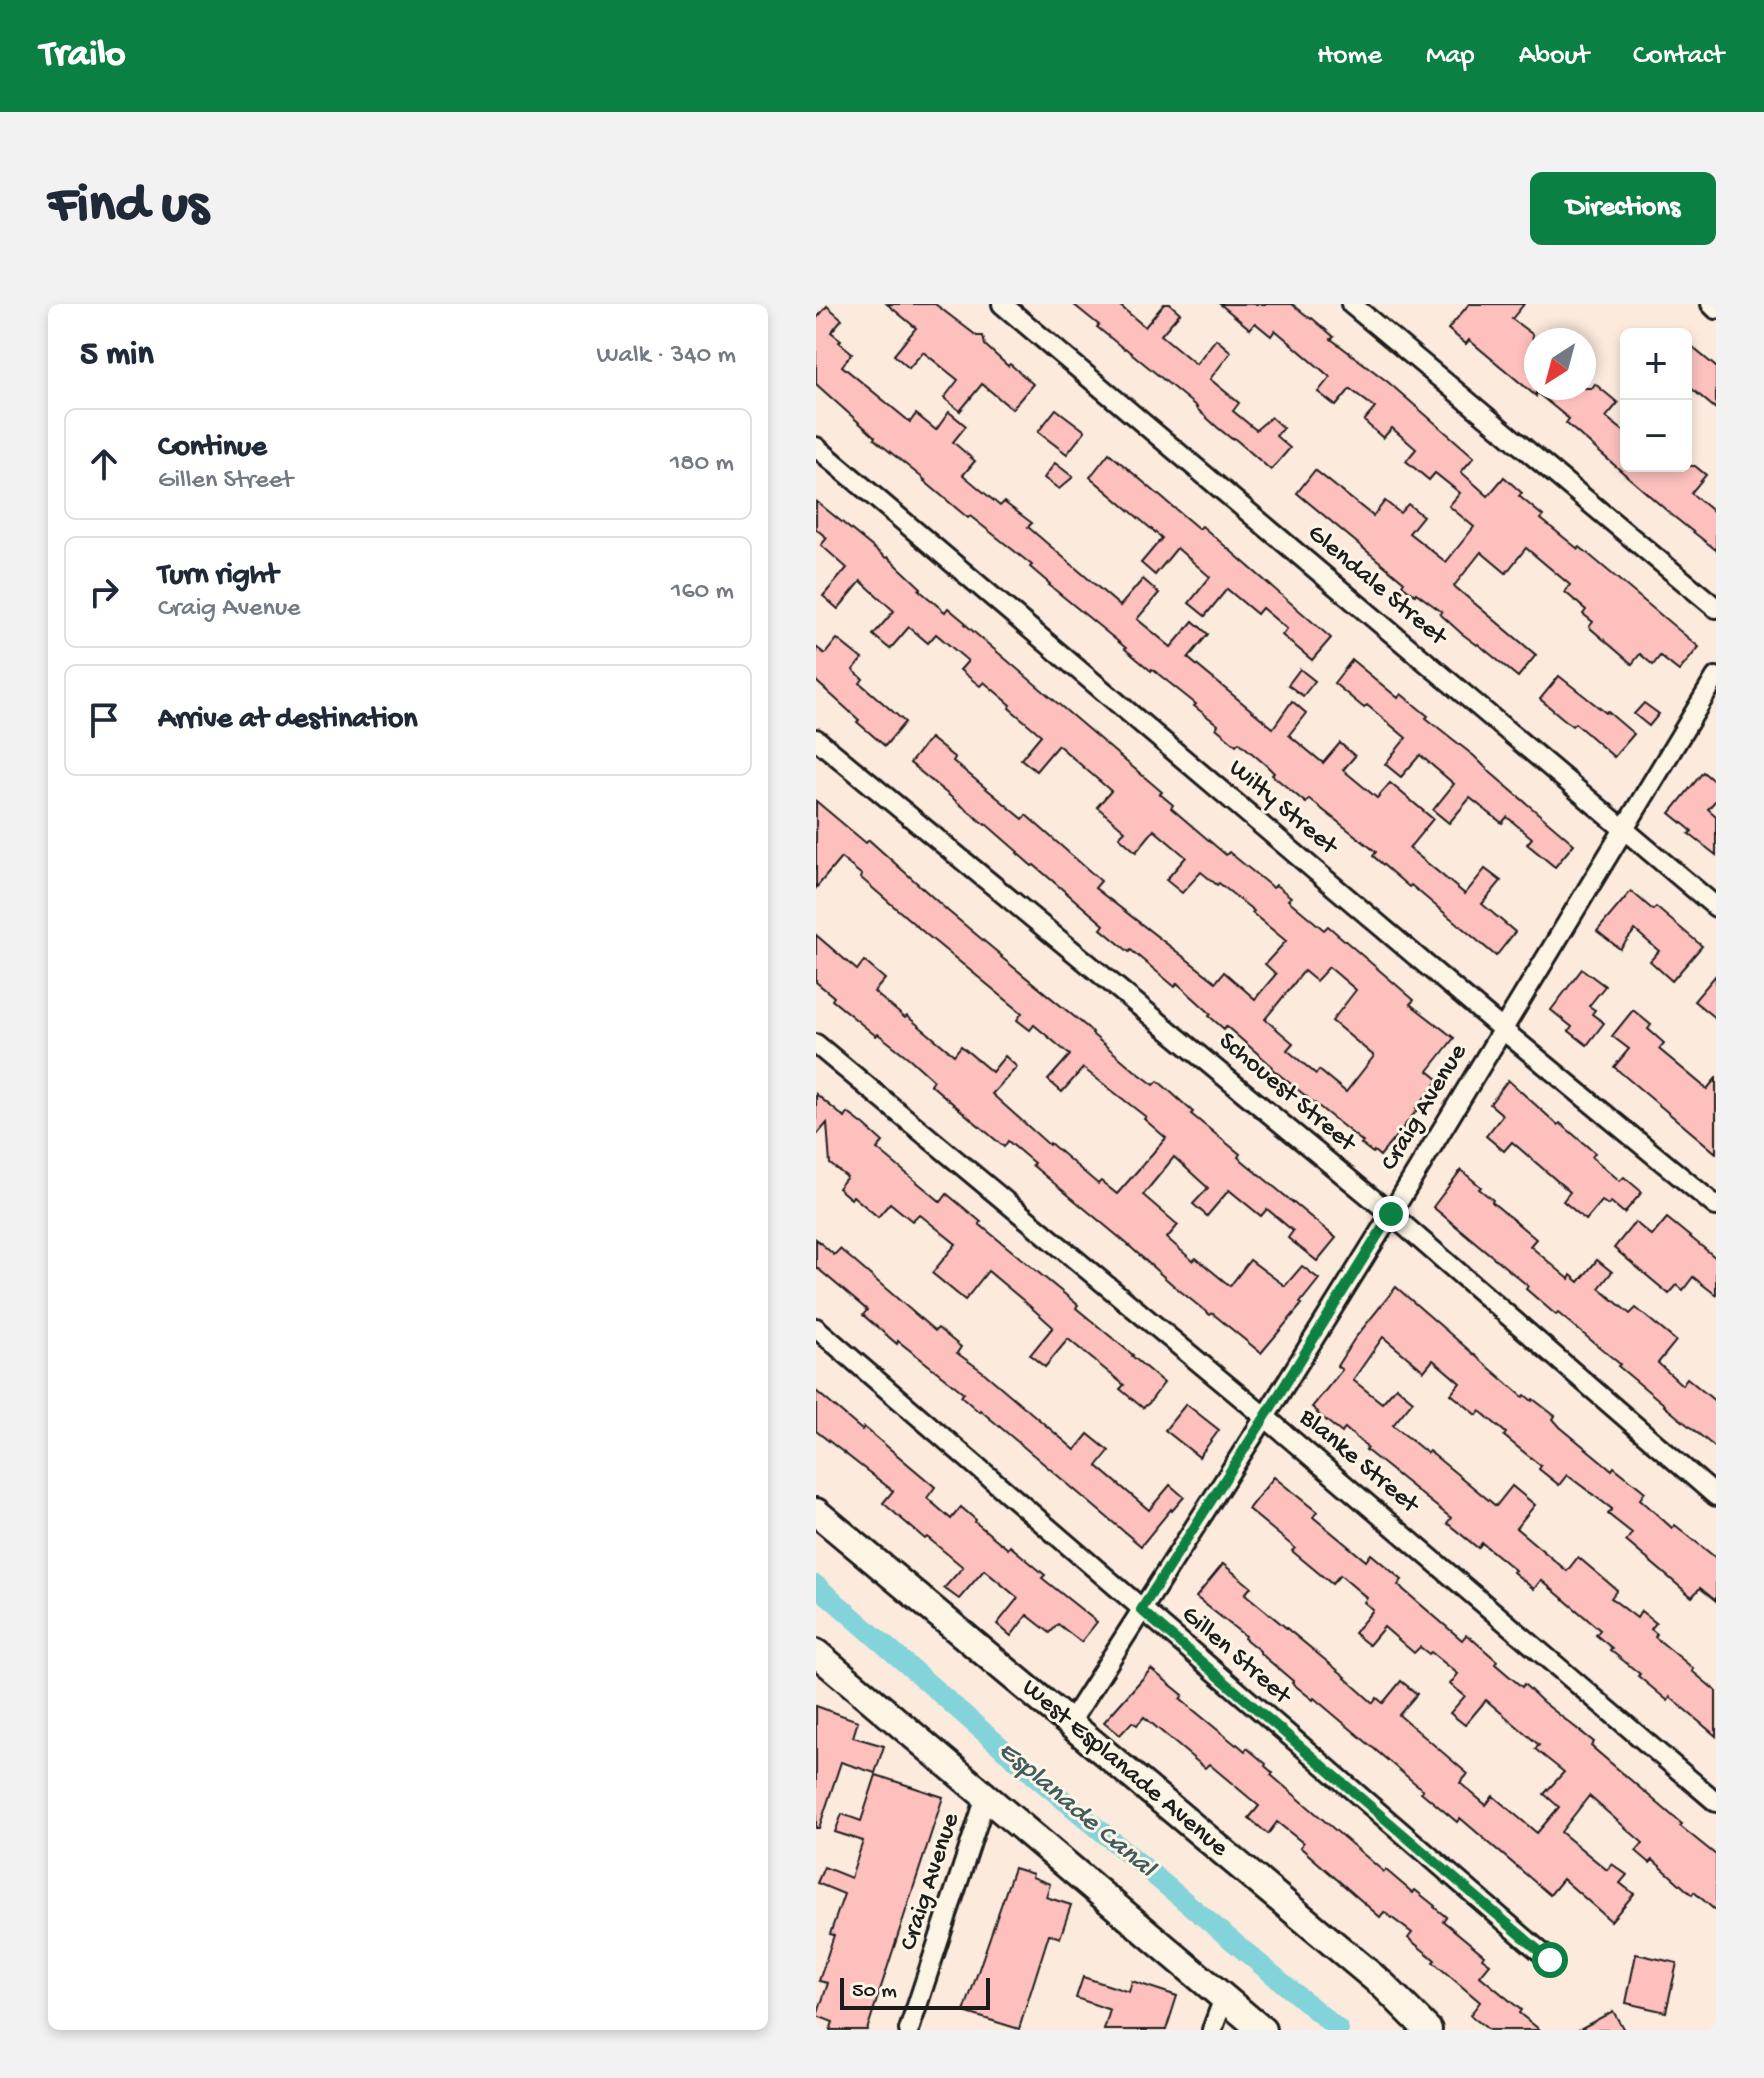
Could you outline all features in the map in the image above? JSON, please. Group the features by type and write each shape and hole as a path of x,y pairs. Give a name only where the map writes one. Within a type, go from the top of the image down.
{"main road":[{"name":"West Esplanade Avenue","path":"816,1512 1384,1986 1428,2030"},
{"path":"816,1525 849,1540"},
{"path":"816,1653 1262,2030"}],"street":[{"name":"Glendale Street","path":"1002,304 1716,907"},
{"path":"1351,304 1716,608"},
{"path":"1711,304 1716,309"},
{"name":"Wilty Street","path":"816,447 1503,1030 1716,1206"},
{"name":"Craig Avenue","path":"1069,1724 1391,1214 1716,677"},
{"name":"Schouest Street","path":"816,739 1391,1214 1716,1496"},
{"name":"Blanke Street","path":"816,1044 1265,1417 1716,1802"},
{"name":"Gillen Street","path":"816,1328 1550,1960"},
{"name":"Craig Avenue","path":"909,2030 986,1797"},
{"path":"1212,2030 1224,1998"}],"building":[{"path":"887,304 935,304 977,336 983,336 985,345 1033,384 1012,409 982,384 960,411 944,398 958,380 923,352 909,368 894,355 916,328"},
{"path":"1073,304 1118,304 1145,327 1164,304 1170,304 1180,313 1161,335 1196,364 1216,339 1231,352 1210,379 1239,403 1233,411 1256,430 1271,417 1283,428 1276,436 1290,448 1271,470"},
{"path":"1220,304 1292,304 1312,318 1334,337 1331,339 1388,382 1474,457 1461,472 1488,496 1504,477 1522,493 1519,496 1543,516 1541,519 1578,549 1580,547 1699,647 1679,671 1660,656 1653,665 1640,654 1632,664 1589,627 1593,622 1583,614 1586,610 1565,592 1570,585 1526,548 1506,573 1481,552 1454,586 1536,655 1518,677 1461,633 1440,614 1442,612 1402,585 1404,582 1297,493 1315,470 1373,516 1385,501 1400,513 1408,504 1423,516 1409,533 1446,562 1474,527 1449,506 1460,493 1435,473 1429,480 1406,461 1416,449 1392,428 1383,438 1364,421 1375,408 1350,389 1336,406 1318,392 1330,377 1275,330 1271,336 1255,323 1250,329"},
{"path":"1469,304 1524,304 1512,319 1524,328 1524,386 1469,340 1466,344 1448,329"},
{"path":"827,306 842,319 831,332 852,353 842,366 910,422 916,414 936,430 949,412 966,426 953,442 975,461 963,475 1000,506 1004,502 1032,523 1028,527 1120,606 1143,579 1159,593 1137,619 1171,647 1193,621 1208,634 1188,658 1273,728 1292,701 1306,713 1289,735 1323,763 1340,743 1355,756 1343,770 1377,798 1390,783 1433,819 1409,848 1465,894 1485,869 1501,881 1482,904 1515,932 1496,956 1373,856 1376,852 1309,799 1306,803 1239,742 1236,745 1216,728 1218,725 1194,706 1196,704 1151,671 1049,585 1030,567 1032,565 970,516 968,518 874,439 816,384 816,319"},
{"path":"1692,347 1716,367 1716,409 1692,389"},
{"path":"1596,385 1618,403 1606,417 1620,428 1620,470 1566,423 1569,419 1546,400 1596,400"},
{"path":"1056,409 1085,431 1067,454 1038,432"},
{"path":"1109,453 1199,529 1202,526 1331,638 1312,660 1282,635 1287,629 1262,608 1257,614 1227,589 1205,616 1189,603 1210,577 1177,548 1155,575 1141,563 1162,538 1090,477"},
{"path":"1055,463 1073,477 1059,489 1044,478"},
{"path":"1692,466 1695,466 1706,475 1691,493 1716,514 1716,550 1622,472 1692,472"},
{"path":"816,501 888,557 921,588 919,590 945,612 948,608 1162,792 1160,794 1173,805 1171,808 1226,855 1229,852 1273,888 1276,885 1291,897 1288,900 1324,930 1328,926 1414,1000 1410,1004 1454,1038 1428,1071 1439,1080 1380,1156 1361,1144 1363,1142 1271,1068 1226,1026 1224,1029 1177,983 1175,987 1101,929 1104,925 910,763 930,738 955,758 953,761 1023,819 1026,815 1101,881 1095,888 1216,982 1224,972 1255,999 1276,974 1265,964 1286,941 1252,913 1254,911 1201,872 1182,893 1166,880 1186,857 1154,830 1136,852 1119,837 1125,831 1097,807 1111,791 1058,745 1036,771 1021,759 1041,735 984,682 980,686 960,670 968,661 936,634 928,643 909,627 890,649 873,635 894,611 861,581 838,609 823,596 847,568 821,545 827,538 816,529","holes":["1329,967 1356,990 1332,1021 1374,1056 1346,1092 1319,1070 1316,1074 1287,1050 1293,1043 1265,1019 1304,971 1316,981"]},
{"path":"837,639 862,659 853,670 863,679 860,683 905,722 885,746 816,681 816,647 825,654"},
{"path":"1352,660 1398,698 1401,694 1428,716 1426,718 1574,844 1555,867 1527,844 1532,838 1507,817 1502,823 1470,798 1449,823 1433,810 1454,784 1420,755 1401,777 1385,764 1406,738 1367,705 1364,708 1334,683"},
{"path":"1300,669 1315,681 1303,696 1288,685"},
{"path":"1559,676 1634,734 1614,757 1575,723 1572,726 1540,699"},
{"path":"1644,703 1659,714 1649,726 1634,714"},
{"path":"1703,772 1716,783 1716,800 1708,809 1716,816 1716,855 1689,834 1692,831 1670,813"},
{"path":"816,801 866,843 869,840 1134,1070 1154,1085 1158,1081 1193,1112 1191,1114 1240,1154 1238,1157 1336,1238 1317,1261 1288,1238 1293,1231 1267,1209 1261,1216 1229,1190 1207,1216 1193,1204 1208,1188 1174,1157 1143,1195 1178,1225 1167,1238 1193,1261 1196,1258 1230,1286 1250,1260 1285,1286 1302,1266 1319,1279 1261,1353 1174,1286 1008,1141 1004,1147 930,1084 933,1080 910,1059 832,1000 834,997 816,982 816,935 857,970 864,961 885,979 874,992 954,1055 961,1046 992,1072 1005,1056 1017,1067 992,1094 1049,1145 1098,1184 1101,1181 1117,1194 1166,1138 1144,1119 1146,1117 1083,1068 1062,1092 1048,1080 1070,1055 1034,1025 1030,1030 1017,1020 1022,1013 927,935 841,858 816,888"},
{"path":"1631,891 1653,910 1656,907 1702,946 1672,981 1650,961 1659,951 1635,930 1620,949 1597,931"},
{"path":"1582,969 1605,986 1589,1006 1595,1010 1592,1014 1604,1023 1587,1045 1569,1031 1572,1027 1551,1010"},
{"path":"1716,975 1716,1019 1694,1001"},
{"path":"1633,1010 1651,1025 1648,1029 1664,1043 1659,1049 1707,1089 1716,1078 1716,1153 1614,1067 1629,1049 1612,1036"},
{"path":"1508,1080 1595,1153 1592,1157 1620,1181 1624,1177 1642,1192 1624,1213 1611,1202 1608,1205 1602,1201 1586,1220 1563,1201 1570,1192 1512,1142 1504,1151 1486,1136 1503,1115 1490,1104"},
{"path":"816,1094 845,1118 848,1113 864,1125 883,1142 877,1149 941,1202 947,1194 981,1222 979,1224 1078,1305 1076,1308 1164,1383 1149,1403 1143,1408 1120,1389 1124,1385 1068,1339 1045,1367 1030,1355 1053,1327 1024,1301 988,1271 965,1300 932,1273 956,1244 919,1214 912,1221 890,1203 878,1217 838,1188 847,1177 830,1164 827,1123 816,1136"},
{"path":"1461,1170 1481,1187 1479,1189 1492,1202 1536,1239 1530,1246 1569,1279 1571,1275 1579,1282 1597,1260 1612,1272 1599,1288 1630,1314 1636,1308 1676,1341 1658,1363 1682,1385 1687,1378 1716,1402 1716,1448 1618,1366 1620,1364 1558,1313 1556,1315 1526,1289 1528,1286 1433,1207"},
{"path":"1667,1218 1716,1258 1716,1295 1693,1277 1683,1290 1677,1285 1669,1294 1614,1248 1635,1222 1652,1236"},
{"path":"816,1239 834,1255 840,1249 935,1331 938,1328 961,1347 957,1353 1075,1450 1088,1434 1109,1451 1097,1466 1149,1510 1170,1485 1184,1497 1141,1546 979,1412 961,1396 964,1393 863,1315 867,1310 816,1267"},
{"path":"1396,1287 1523,1397 1533,1399 1555,1416 1553,1419 1560,1427 1612,1470 1614,1467 1645,1492 1640,1499 1672,1528 1675,1525 1716,1558 1716,1601 1700,1588 1692,1597 1626,1541 1632,1533 1608,1514 1612,1509 1567,1475 1559,1485 1480,1411 1477,1415 1451,1394 1460,1383 1433,1360 1424,1371 1383,1337 1353,1380 1382,1403 1396,1387 1413,1401 1393,1425 1496,1506 1512,1486 1535,1505 1516,1528 1567,1571 1578,1557 1617,1590 1611,1598 1637,1618 1641,1611 1656,1623 1651,1629 1657,1634 1655,1637 1716,1691 1716,1736 1670,1697 1668,1701 1638,1676 1640,1674 1596,1635 1600,1630 1541,1580 1534,1589 1482,1543 1478,1548 1447,1523 1451,1518 1366,1450 1368,1448 1345,1428 1342,1433 1312,1407 1342,1370 1337,1366 1355,1338"},
{"path":"816,1391 935,1487 927,1498 951,1519 961,1507 975,1522 1008,1549 1010,1546 1045,1575 1042,1578 1097,1622 1081,1642 1058,1624 1050,1633 1027,1615 1011,1636 997,1624 1018,1598 984,1570 959,1599 944,1588 963,1567 883,1503 893,1491 816,1431"},
{"path":"1186,1404 1219,1430 1199,1457 1165,1430"},
{"path":"1274,1477 1317,1512 1313,1517 1366,1561 1371,1554 1402,1580 1398,1585 1462,1640 1466,1635 1471,1638 1522,1687 1524,1684 1594,1742 1591,1746 1716,1855 1716,1911 1694,1892 1692,1895 1653,1860 1650,1863 1636,1851 1643,1843 1589,1796 1561,1832 1607,1870 1612,1864 1627,1875 1620,1883 1634,1894 1611,1921 1563,1879 1550,1895 1460,1818 1457,1822 1421,1792 1423,1790 1292,1683 1245,1636 1196,1597 1223,1564 1251,1587 1245,1594 1373,1703 1377,1698 1383,1703 1401,1681 1417,1694 1399,1715 1468,1774 1460,1783 1486,1805 1493,1796 1537,1833 1559,1807 1544,1794 1564,1772 1535,1749 1539,1745 1486,1700 1465,1725 1450,1713 1465,1696 1450,1684 1458,1674 1431,1652 1429,1654 1420,1647 1414,1653 1384,1627 1369,1645 1354,1633 1373,1610 1364,1602 1367,1598 1340,1575 1332,1584 1248,1509"},
{"path":"1151,1669 1183,1695 1180,1699 1236,1745 1245,1751 1247,1748 1266,1764 1273,1773 1271,1775 1384,1872 1386,1870 1413,1893 1415,1890 1435,1906 1446,1917 1443,1921 1484,1955 1482,1958 1490,1964 1480,1976 1540,2030 1489,2030 1470,2015 1480,2002 1408,1938 1412,1933 1384,1912 1380,1917 1300,1847 1303,1843 1277,1822 1268,1834 1249,1818 1259,1806 1209,1764 1205,1768 1144,1717 1137,1725 1132,1722 1120,1735 1104,1722"},
{"path":"816,1706 858,1721 853,1737 884,1746 875,1773 841,1762 819,1828 816,1828"},
{"path":"876,1775 943,1797 867,2030 830,2030 833,2022 817,2016 828,1983 819,1981 834,1935 830,1934 844,1894 817,1883 824,1867 851,1878 863,1841 835,1832 842,1814 861,1821"},
{"path":"1014,1868 1050,1884 1046,1897 1071,1905 1060,1938 1049,1934 1019,2029 964,2012"},
{"path":"1636,1954 1677,1963 1666,2012 1626,2003"},
{"path":"1083,1977 1129,1992 1132,1981 1177,1996 1166,2030 1104,2030 1110,2010 1076,1998"},
{"path":"1613,2011 1624,2030 1578,2030"}],"waterway":[{"name":"Esplanade Canal","path":"816,1585 1017,1761 1339,2030"}],"route":[{"path":"1391,1214 1141,1610 1550,1960"}]}
